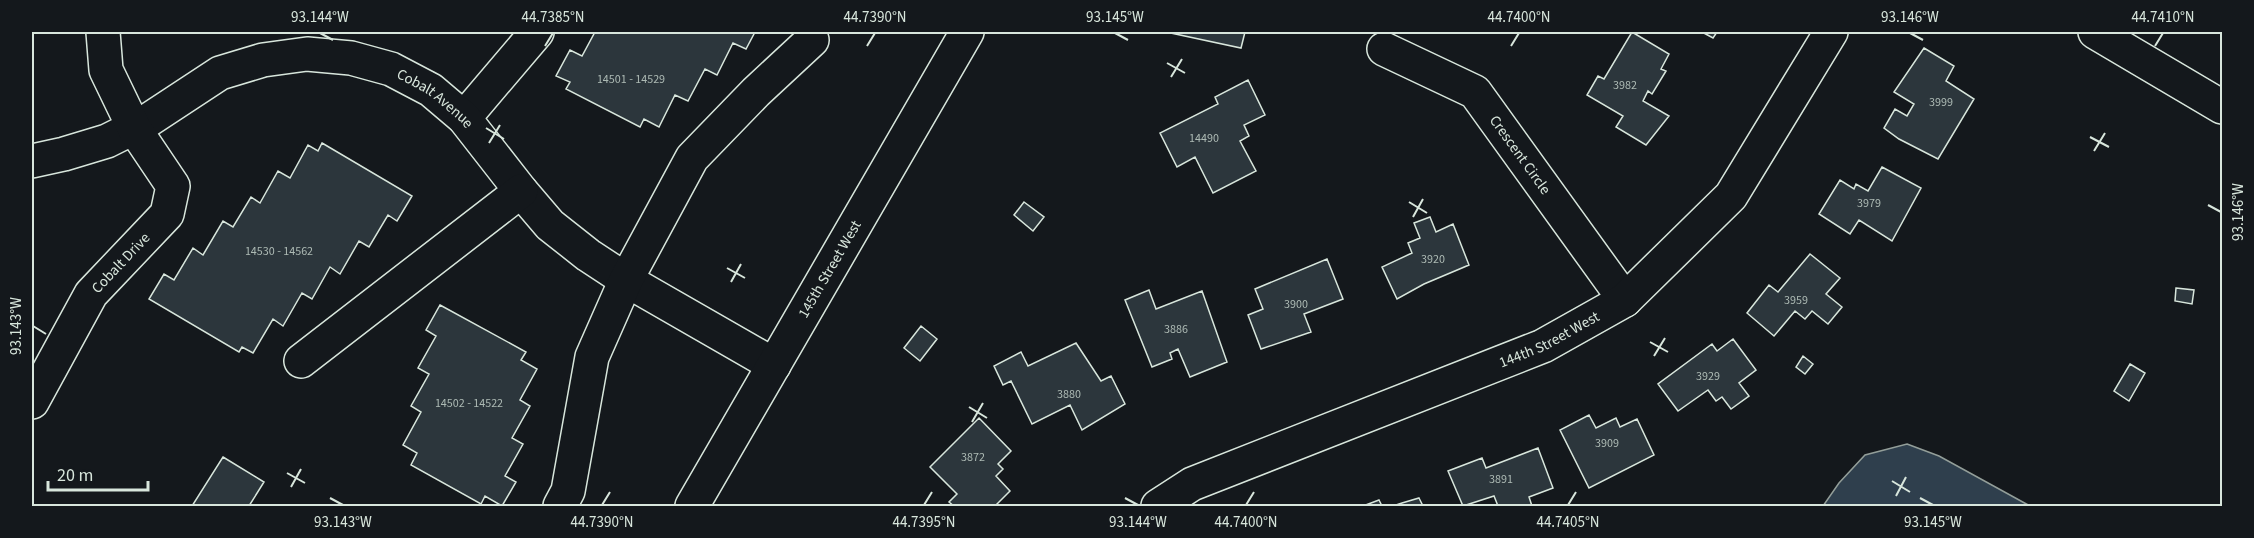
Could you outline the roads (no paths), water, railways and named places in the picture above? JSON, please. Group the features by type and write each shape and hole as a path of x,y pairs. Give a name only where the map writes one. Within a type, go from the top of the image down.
{"street":[{"name":"Cobalt Drive","path":"32,402 91,294 167,214 172,186 134,128 106,70 103,32"},
{"path":"464,118 537,32"},
{"name":"145th Street West","path":"692,507 967,32"},
{"name":"144th Street West","path":"1158,507 1192,484 1544,346 1625,300 1731,196 1831,32"},
{"path":"2095,32 2223,107"},
{"path":"560,507 568,491 592,357 626,280 693,158 756,92 812,40"},
{"name":"Cobalt Avenue","path":"32,160 64,154 96,144 134,128 220,73 263,60 307,54 338,44 351,58 391,69 431,90 464,118 550,225 588,255 626,280 774,365"},
{"name":"Crescent Circle","path":"1384,49 1475,92 1625,300"},
{"path":"301,361 521,191"}],"water":[{"path":"1907,444 1939,456 2030,506 1823,506 1839,483 1865,455"}]}
